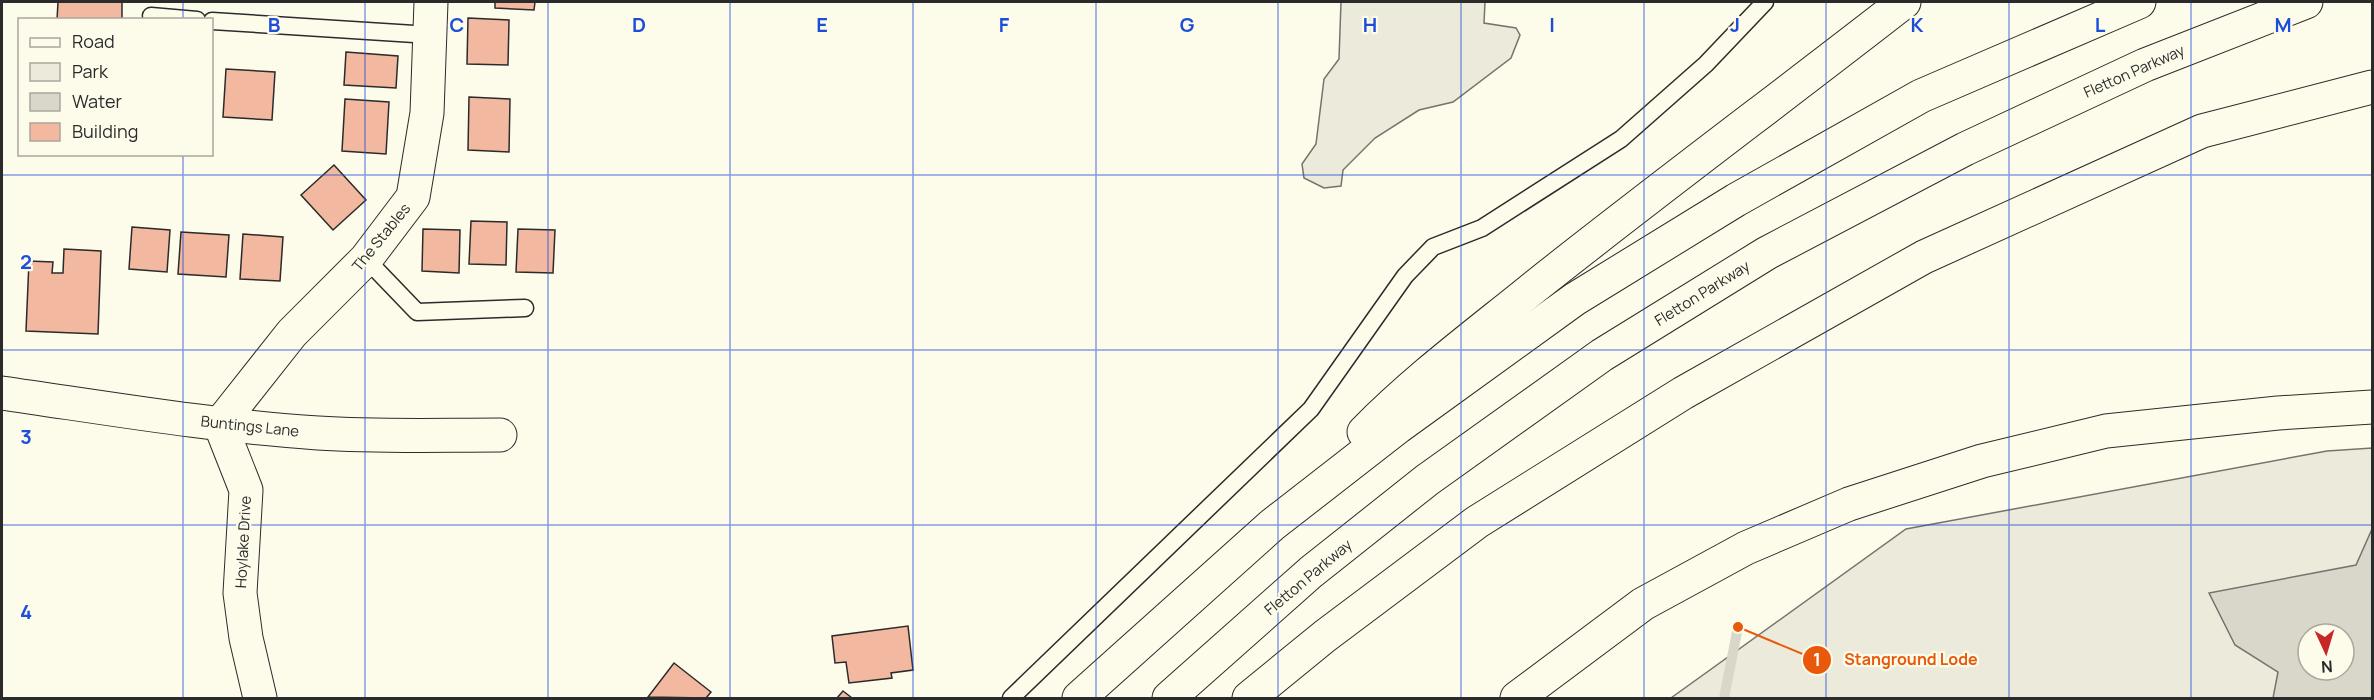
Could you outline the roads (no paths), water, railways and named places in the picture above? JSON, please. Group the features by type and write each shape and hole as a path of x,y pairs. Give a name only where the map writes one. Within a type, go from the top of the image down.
{"main road":[{"name":"The Stables","path":"220,424 292,333 366,259 413,197 427,113 431,2"},
{"path":"1079,699 1272,525 1401,394 1622,218 1744,127 1904,2"},
{"path":"1272,525 1398,427 1575,299 1736,200 1921,96 2139,2"},
{"name":"Fletton Parkway","path":"1169,699 1311,572 1427,480 1602,355 1767,253 1965,149 2145,64 2306,2"},
{"path":"1250,699 1325,636 1477,522 1683,393 1924,257 2202,131 2373,87"},
{"name":"Buntings Lane","path":"2,393 220,424 349,434 500,435"},
{"path":"1517,699 1643,604 1746,548 1849,504 1982,461 2106,431 2278,413 2373,407"},
{"name":"Hoylake Drive","path":"220,424 246,490 240,593 246,638 260,699"}],"lane":[{"path":"1011,699 1311,409 1405,276 1433,247 1482,228 1622,139 1706,64 1765,2"},
{"path":"151,16 174,18"},
{"path":"213,21 430,35"},
{"path":"366,259 417,312 525,308"}],"water":[{"path":"2372,529 2372,698 2273,698 2278,672 2235,645 2209,593 2356,565"}],"waterway":[{"path":"1724,698 1738,627"}],"place":[{"name":"Stanground Lode","path":"1738,627"}]}
